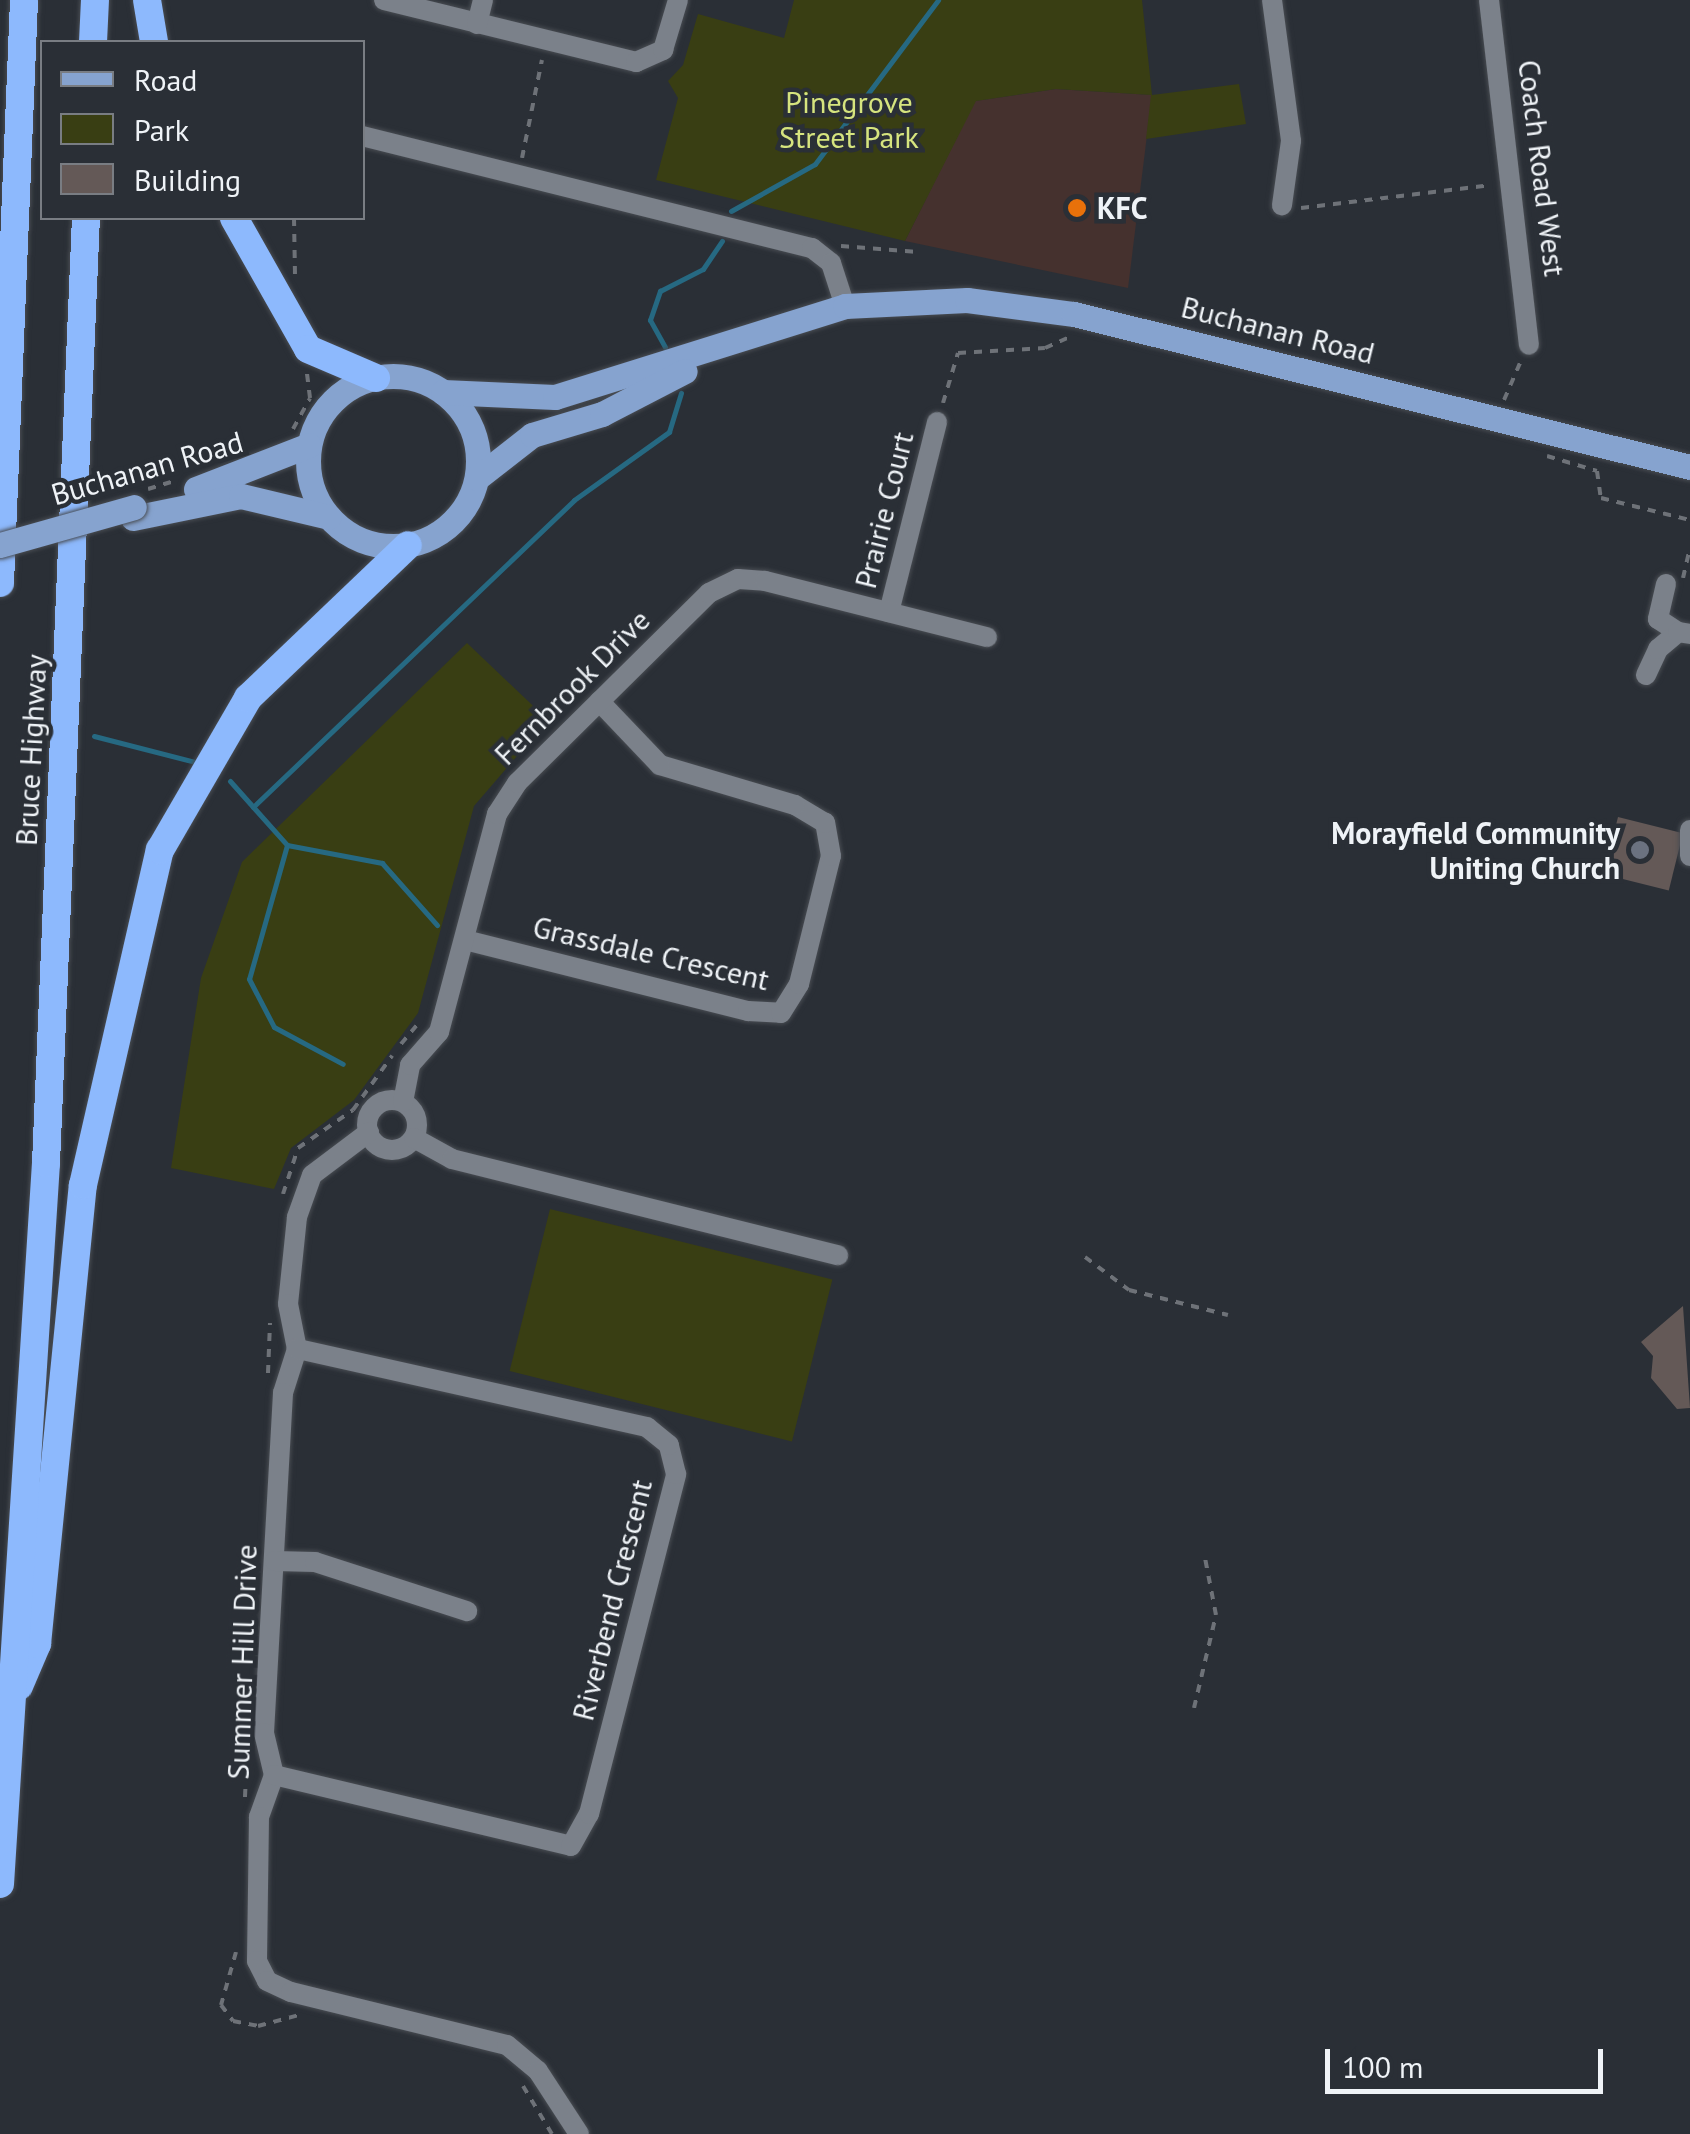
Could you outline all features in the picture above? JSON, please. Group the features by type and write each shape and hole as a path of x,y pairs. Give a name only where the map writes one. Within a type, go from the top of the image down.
{"highway":[{"path":"0,584 24,0"},
{"path":"93,40 95,0"},
{"path":"147,0 154,40"},
{"name":"Bruce Highway","path":"0,1884 46,1143 86,220"},
{"path":"235,220 308,349 376,378"},
{"path":"10,1706 37,1644 87,1166 160,850 248,698 408,545"}],"main road":[{"name":"Buchanan Road","path":"444,392 566,395 845,306 1039,306 1690,468"},
{"name":"Buchanan Road","path":"478,478 532,434 612,409 779,325"},
{"path":"376,378 411,378 444,392 473,430 478,478 455,520 408,545 358,539 328,517 309,478 309,445 332,401 376,378"},
{"name":"Buchanan Road","path":"0,545 260,470 309,445"},
{"name":"Buchanan Road","path":"0,556 134,506 241,496 328,517"}],"street":[{"path":"384,0 644,62 666,44 678,0"},
{"path":"477,24 483,0"},
{"path":"1272,0 1291,141 1282,205"},
{"name":"Coach Road West","path":"1490,0 1530,345"},
{"path":"365,137 822,253 845,306"},
{"name":"Prairie Court","path":"889,612 937,422"},
{"name":"Fernbrook Drive","path":"403,1102 410,1065 439,1032 497,814 599,700 709,594 738,579 987,636"},
{"path":"1646,675 1684,633 1658,619 1666,584"},
{"name":"Grassdale Crescent","path":"465,940 748,1011 781,1012 798,984 830,856 826,823 660,765 599,700"},
{"path":"1690,830 1690,856"},
{"path":"403,1102 417,1118 414,1138 389,1150 369,1132 374,1108 403,1102"},
{"name":"Summer Hill Drive","path":"369,1132 312,1175 297,1217 288,1304 297,1349 282,1393 264,1734 274,1774 259,1818 257,1961 267,1981 507,2045 538,2071 580,2134"},
{"path":"414,1138 452,1158 838,1255"},
{"name":"Riverbend Crescent","path":"274,1774 571,1846 589,1814 676,1474 669,1444 646,1427 297,1349"},
{"path":"275,1560 315,1562 467,1611"}],"path":[{"path":"518,174 540,56"},
{"path":"1282,205 1514,182"},
{"path":"294,220 299,294"},
{"path":"822,253 882,244 918,252"},
{"path":"937,422 958,353 1092,340"},
{"path":"1504,400 1530,345"},
{"path":"282,440 310,398 298,360 308,349"},
{"path":"1530,450 1598,471 1601,498 1690,520"},
{"path":"134,506 187,477"},
{"path":"280,1214 282,1178 298,1148 353,1110 426,1015"},
{"path":"1085,1257 1129,1290 1228,1316"},
{"path":"267,1386 271,1310"},
{"path":"1194,1708 1216,1615 1206,1558"},
{"path":"244,1812 248,1732"},
{"path":"238,1931 221,2005 234,2020 316,2018"},
{"path":"514,2072 552,2134"}],"shaded area":[{"path":"1056,89 1152,95 1128,288 905,241 975,101"}],"green space":[{"name":"Pinegrove Street Park","path":"794,0 1142,0 1152,95 1239,84 1246,124 1146,139 1151,95 1056,89 976,101 905,241 656,180 678,98 668,81 683,65 698,14 784,38"},
{"path":"467,643 548,720 474,806 418,1013 354,1100 291,1148 274,1189 171,1168 201,978 242,862"},
{"path":"550,1209 832,1279 792,1441 510,1371"}],"building":[{"path":"1618,817 1683,833 1669,890 1604,874"},
{"path":"1683,1306 1690,1408 1677,1409 1651,1378 1653,1356 1641,1342"}],"waterway":[{"path":"731,211 815,164 938,0"},
{"path":"665,347 650,320 660,291 703,269 722,241"},
{"path":"253,807 574,500 669,432 681,393"},
{"path":"94,736 195,762"},
{"path":"230,781 287,845 382,863 437,925"},
{"path":"287,845 249,979 274,1027 343,1064"}],"place":[{"name":"KFC","path":"1077,208"},
{"name":"Morayfield Community Uniting Church","path":"1640,850"}]}
